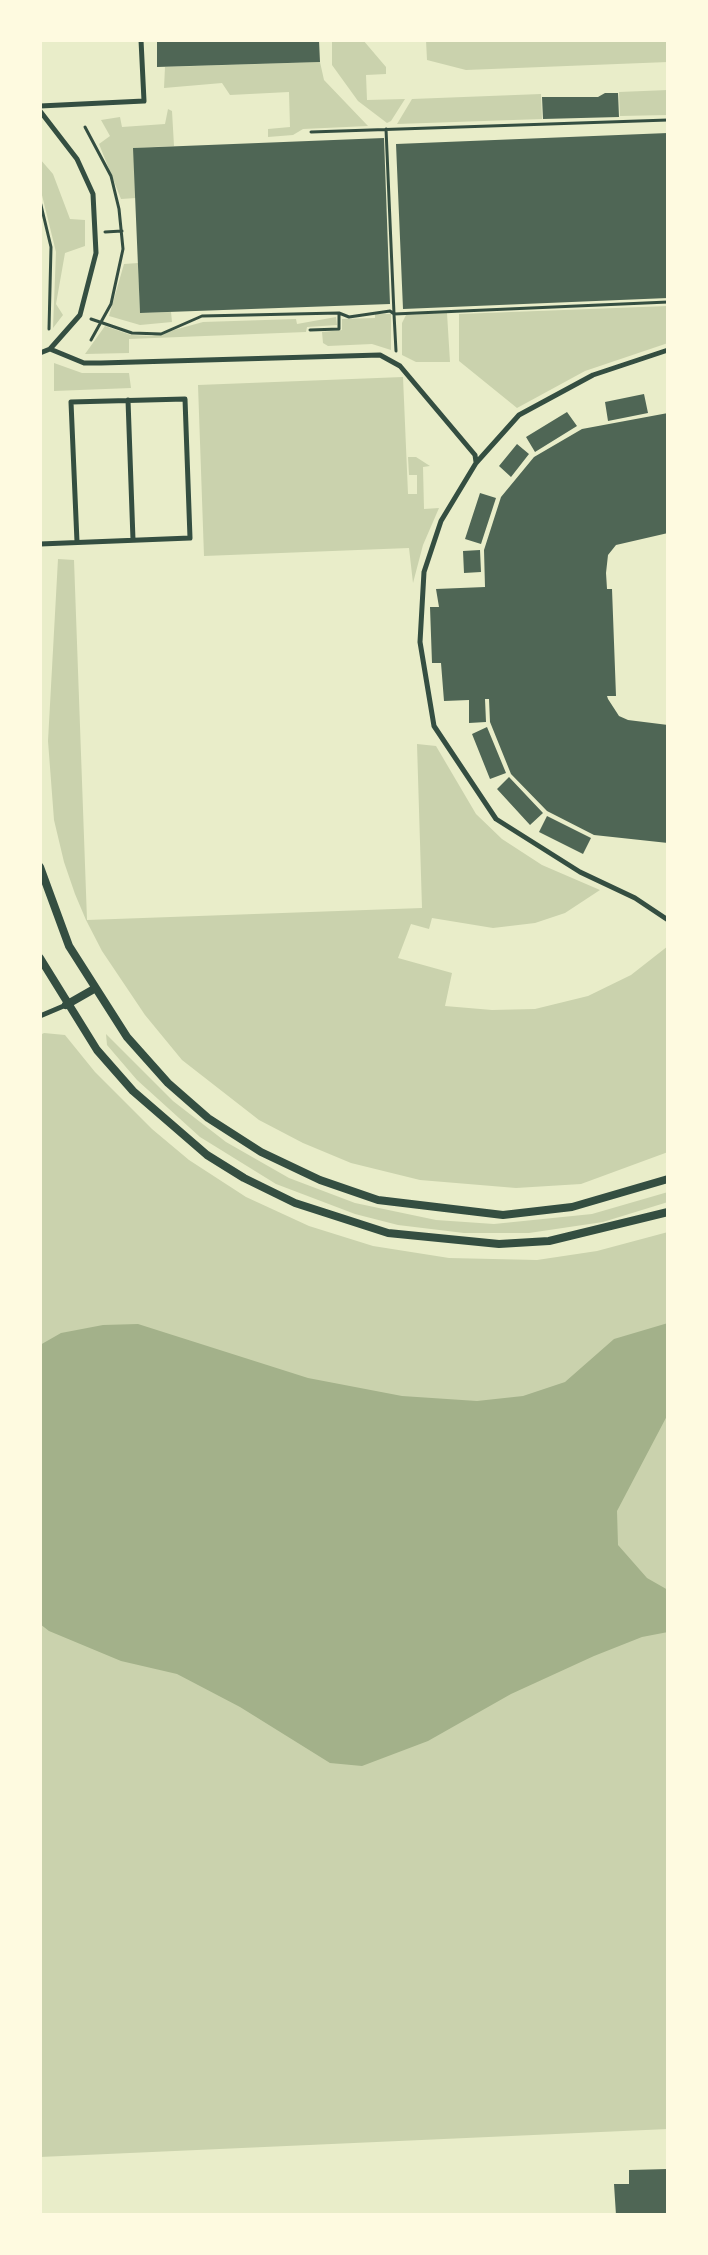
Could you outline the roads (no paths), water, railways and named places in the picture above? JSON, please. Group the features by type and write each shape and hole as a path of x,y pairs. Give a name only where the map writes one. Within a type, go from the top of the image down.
{"street":[{"path":"40,867 69,946 94,989 137,1049 168,1083 208,1118 261,1152 320,1180 378,1200 503,1215 572,1207 668,1179"},
{"path":"40,958 66,1005 97,1050 133,1091 207,1155 244,1178 341,1220 388,1233 499,1244 562,1239 668,1212"},
{"path":"66,1005 94,989"}],"lane":[{"path":"40,108 144,101 141,40"},
{"path":"40,108 77,159 93,194 96,253 80,315 50,349 40,353"},
{"path":"50,349 84,363 380,355 393,362 475,455 476,463"},
{"path":"668,350 593,375 519,415 476,463 441,521 424,572 420,642 434,726 496,819 580,872 635,898 668,920"},
{"path":"40,544 190,538 185,399 71,402 77,542"},
{"path":"128,400 133,540"},
{"path":"40,1016 66,1005"}]}
